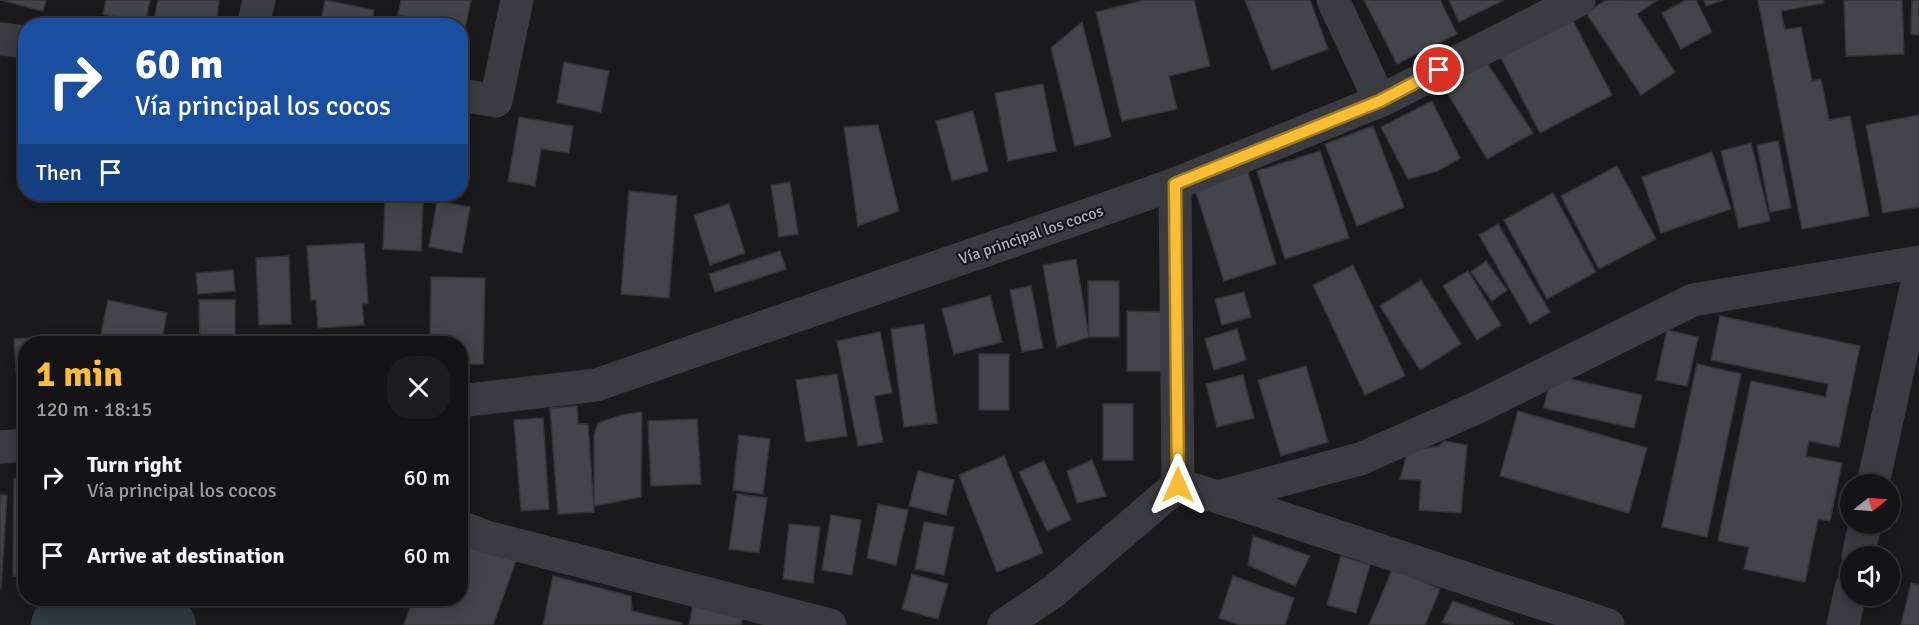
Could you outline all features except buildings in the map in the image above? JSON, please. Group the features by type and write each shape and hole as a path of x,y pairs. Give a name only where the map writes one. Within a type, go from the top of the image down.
{"street":[{"path":"255,18 259,0"},
{"path":"468,97 496,101 517,0"},
{"path":"1333,0 1380,101"},
{"name":"Vía principal los cocos","path":"468,400 596,385 1175,184 1380,101 1579,0"},
{"path":"0,39 18,41"},
{"path":"1175,184 1178,485"},
{"path":"1218,497 1360,459 1476,408 1693,300 1919,262"},
{"path":"1876,474 1919,274"},
{"path":"0,447 18,446"},
{"path":"1178,485 1608,625"},
{"path":"1004,625 1054,591 1178,485"},
{"path":"468,530 486,537 830,625"},
{"path":"1843,625 1847,606"}],"waterway":[{"path":"59,625 149,620 168,625"}],"route":[{"path":"1178,485 1175,184 1380,101 1439,70"}]}
